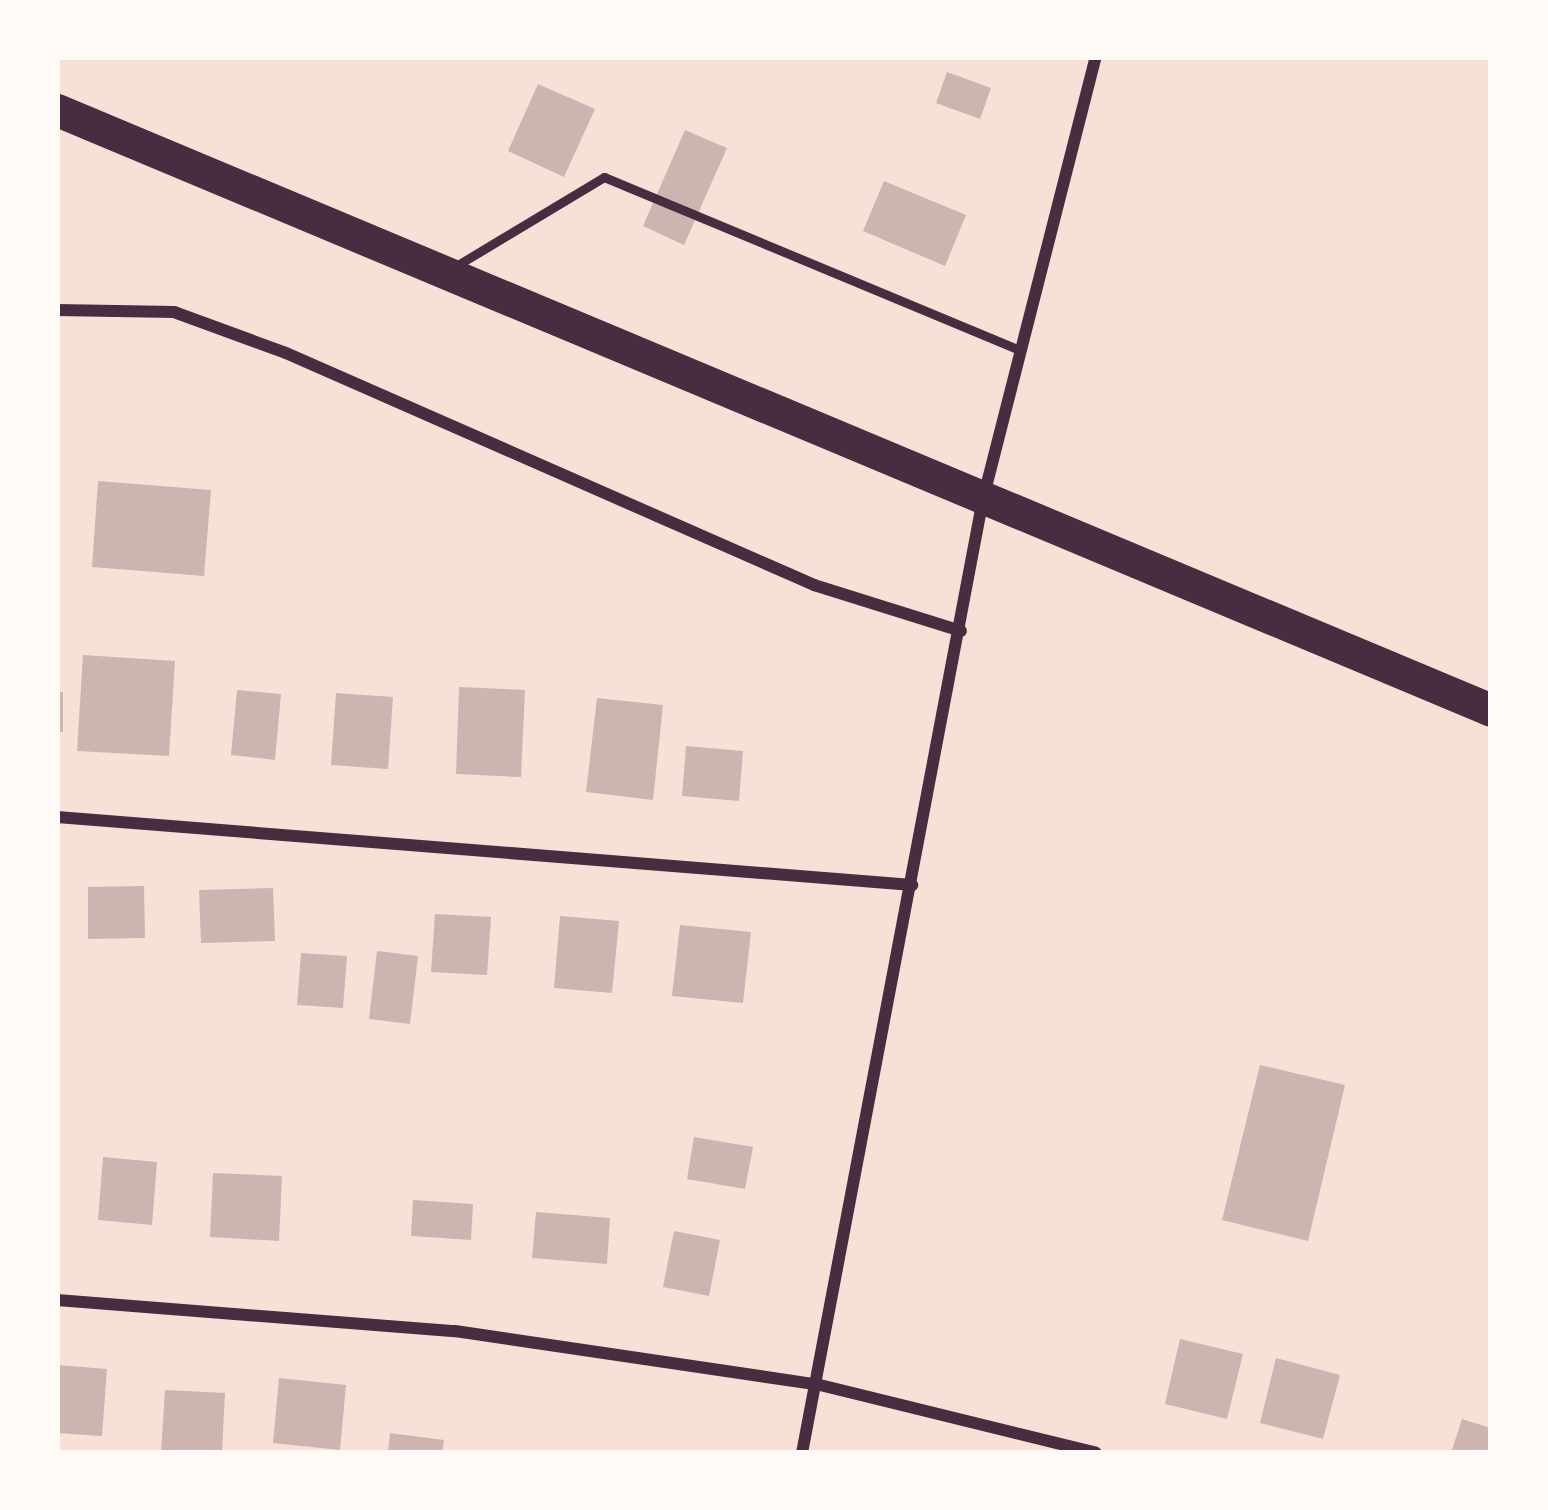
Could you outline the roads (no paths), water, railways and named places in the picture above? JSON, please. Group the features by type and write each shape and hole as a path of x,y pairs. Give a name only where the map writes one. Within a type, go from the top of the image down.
{"highway":[{"path":"57,110 1491,710"}],"street":[{"path":"802,1453 983,499 1096,57"},
{"path":"57,310 174,312 286,353 814,585 961,631"},
{"path":"57,818 912,885"},
{"path":"57,1300 454,1331 816,1384 1096,1453"}],"lane":[{"path":"445,272 604,177 1021,351"}]}
